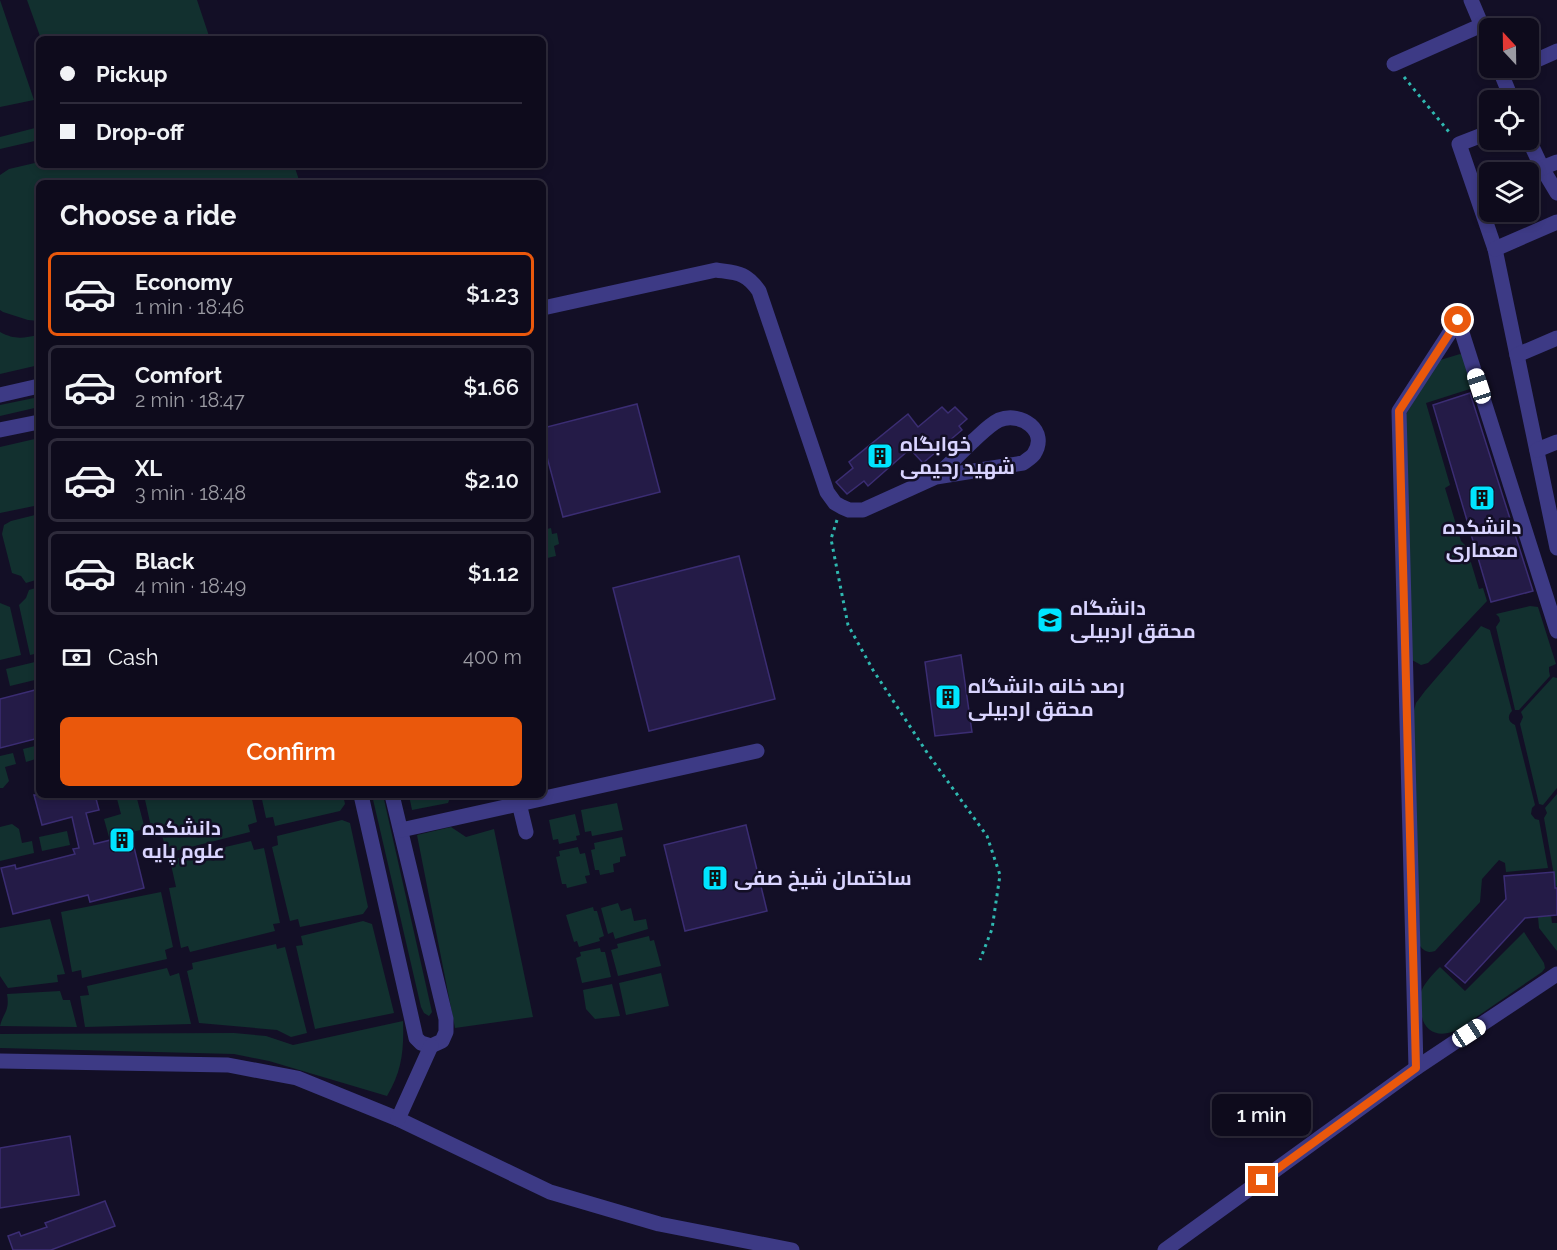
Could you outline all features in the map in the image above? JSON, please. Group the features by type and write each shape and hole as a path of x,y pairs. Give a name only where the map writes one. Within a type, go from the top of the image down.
{"street":[{"path":"1471,0 1479,19"},
{"path":"1394,64 1479,27"},
{"path":"1539,59 1557,51"},
{"path":"1479,136 1459,144 1495,249 1557,549"},
{"path":"1534,150 1557,193"},
{"path":"1542,168 1557,162"},
{"path":"1495,249 1557,222"},
{"path":"546,307 716,270 741,273 752,280 759,291 827,492 835,503 849,510 863,510 936,477 1023,463 1034,454 1038,442 1036,432 1028,422 1013,417 999,420 986,429 936,477"},
{"path":"1416,1068 1399,411 1458,320 1557,631"},
{"path":"1517,355 1557,338"},
{"path":"0,395 36,387"},
{"path":"0,430 36,423"},
{"path":"1536,450 1557,442"},
{"path":"546,793 757,751"},
{"path":"362,798 416,1038 421,1043 432,1046"},
{"path":"393,798 446,1019 446,1032 442,1041 432,1046 398,1119"},
{"path":"401,830 518,799 526,832"},
{"path":"1165,1250 1416,1068 1557,974"},
{"path":"0,1061 228,1065 297,1078 398,1119 550,1192 659,1224 792,1250"}],"path":[{"path":"1394,64 1459,144"},
{"path":"842,507 831,539 849,625 873,670 928,754 987,836 1000,875 992,929 980,960"}],"green space":[{"path":"0,0 34,100 0,107"},
{"path":"27,0 197,0 209,36 40,36"},
{"path":"36,128 36,141 0,149 0,137"},
{"path":"36,163 36,168 295,168 299,180 36,180 36,321 0,310 0,175 9,169"},
{"path":"0,332 19,338 36,336 36,366 0,374"},
{"path":"1460,354 1467,358 1473,388 1426,403 1450,485 1445,488 1461,541 1466,546 1479,589 1483,588 1487,601 1428,663 1421,665 1412,660 1405,416 1437,361"},
{"path":"36,398 36,408 0,416 0,405"},
{"path":"36,439 36,506 0,513 0,447"},
{"path":"36,515 36,580 26,583 21,576 12,573 2,534 4,525"},
{"path":"551,528 552,534 557,533 559,544 554,546 556,556 546,558 546,529"},
{"path":"36,588 36,654 30,655 19,605 26,598 29,590"},
{"path":"0,603 10,607 21,655 0,660"},
{"path":"1530,606 1538,607 1556,664 1549,667 1550,676 1519,710 1515,710 1496,627 1500,621 1496,614"},
{"path":"1481,626 1490,630 1512,711 1509,719 1515,725 1535,805 1531,814 1539,820 1548,868 1506,872 1505,863 1499,860 1482,879 1480,902 1435,951 1428,952 1420,946 1413,714 1416,703 1425,691"},
{"path":"36,662 36,680 10,686 6,669"},
{"path":"1553,677 1557,678 1557,788 1543,805 1539,804 1520,724 1523,717 1521,712"},
{"path":"36,746 36,759 26,762 23,749"},
{"path":"13,753 16,764 5,767 9,781 3,788 0,788 0,756"},
{"path":"1557,794 1556,887 1544,818 1547,813 1545,808"},
{"path":"117,798 137,798 145,829 109,837 104,819 121,814"},
{"path":"145,798 252,798 257,822 248,825 250,832 167,853 159,825 151,827"},
{"path":"262,798 344,798 345,804 340,811 275,826 273,817 266,818"},
{"path":"373,798 384,798 432,1012 429,1016 421,1007"},
{"path":"410,798 450,798 448,803 412,810"},
{"path":"617,803 623,830 592,836 591,831 585,832 581,810"},
{"path":"575,814 580,835 576,836 577,840 559,844 558,839 553,840 549,820"},
{"path":"342,820 350,823 368,907 363,914 300,927 298,919 290,921 272,847 278,845 277,836"},
{"path":"12,824 19,829 22,843 32,841 34,853 0,861 0,827"},
{"path":"451,827 466,837 494,829 533,1017 455,1028 417,835"},
{"path":"67,831 70,845 42,851 39,837"},
{"path":"622,837 626,856 620,857 620,862 613,864 614,872 600,875 599,870 595,870 591,850 595,849 594,843"},
{"path":"251,841 254,850 264,848 280,923 273,924 275,931 190,952 188,946 181,948 169,888 176,887 170,860"},
{"path":"578,847 580,854 585,853 590,875 585,876 587,883 567,888 566,884 562,884 556,857 560,856 559,851"},
{"path":"161,892 173,947 165,950 167,959 82,978 81,970 72,972 61,912"},
{"path":"618,903 621,911 631,908 634,921 646,919 648,929 615,939 613,932 608,934 601,908"},
{"path":"593,907 594,911 597,911 604,936 599,938 600,941 579,947 577,941 574,942 566,915"},
{"path":"1551,915 1552,923 1557,923 1557,951 1539,928 1538,917"},
{"path":"50,919 65,974 57,975 58,982 8,988 0,976 0,928"},
{"path":"363,921 372,924 394,1013 315,1029 296,946 303,945 301,936"},
{"path":"1524,932 1544,963 1545,968 1542,972 1459,1029 1439,1033 1428,1029 1422,1018 1420,997 1426,983 1437,970 1440,967 1465,991"},
{"path":"649,936 650,941 654,940 661,966 618,976 611,950 618,948 617,944"},
{"path":"276,944 277,949 285,947 307,1033 291,1037 277,1030 199,1023 187,971 193,969 192,963"},
{"path":"600,948 601,952 605,952 611,977 582,983 576,958 581,956 580,952"},
{"path":"167,968 170,976 179,973 191,1024 85,1027 80,996 89,995 87,986"},
{"path":"661,973 669,1006 626,1015 619,983"},
{"path":"612,984 620,1016 595,1019 586,1009 583,990"},
{"path":"60,991 63,1000 70,1000 77,1027 0,1026 7,1009 7,994"},
{"path":"403,1021 401,1060 396,1078 387,1096 269,1061 234,1054 0,1048 0,1034 234,1033 266,1036 293,1045"}],"building":[{"name":"دانشکده معماری","path":"1470,393 1533,591 1491,602 1433,405"},
{"path":"637,404 660,492 563,517 546,453 546,427"},
{"name":"خوابگاه شهید رحیمی","path":"942,407 948,413 955,407 967,419 959,426 962,430 923,463 910,449 868,486 864,481 847,494 836,482 853,468 849,462 908,414 918,427"},
{"path":"739,556 775,699 649,731 613,588"},
{"name":"رصد خانه دانشگاه محقق اردبیلی","path":"961,655 972,732 935,736 925,662"},
{"path":"36,690 36,739 0,748 0,699"},
{"name":"دانشکده علوم پایه","path":"34,795 36,798 96,798 99,810 86,813 94,844 131,835 144,888 90,902 88,895 13,914 1,868 15,865 16,869 75,854 73,849 79,848 72,817 42,825"},
{"name":"ساختمان شیخ صفی","path":"746,825 767,911 685,931 664,845"},
{"path":"1554,872 1555,888 1557,888 1557,915 1525,918 1465,983 1445,966 1506,899 1504,876"},
{"path":"70,1136 79,1195 0,1208 0,1148"},
{"path":"105,1201 115,1226 51,1250 13,1250 8,1236 19,1232 21,1236 47,1227 45,1223"}],"place":[{"name":"خوابگاه شهید رحیمی","path":"880,456"},
{"name":"دانشکده معماری","path":"1482,498"},
{"name":"دانشگاه محقق اردبیلی","path":"1050,620"},
{"name":"رصد خانه دانشگاه محقق اردبیلی","path":"948,697"},
{"name":"دانشکده علوم پایه","path":"122,840"},
{"name":"ساختمان شیخ صفی","path":"715,878"}],"route":[{"path":"1262,1180 1416,1068 1399,411 1458,320"}]}
